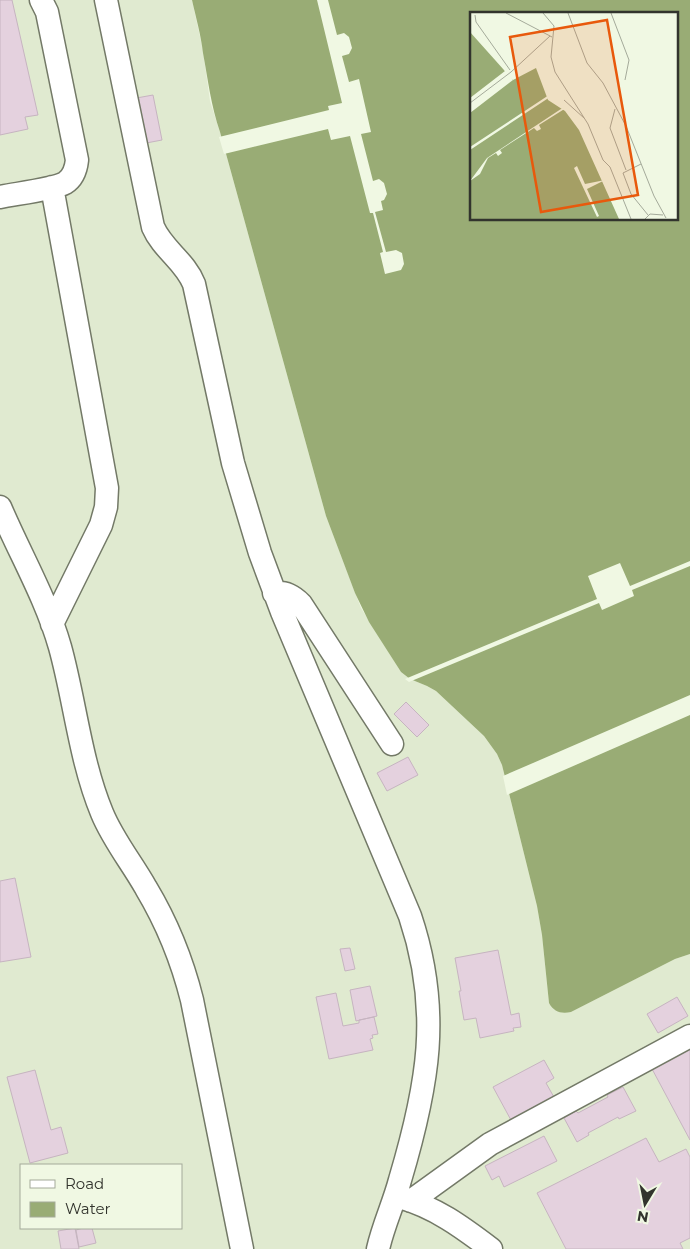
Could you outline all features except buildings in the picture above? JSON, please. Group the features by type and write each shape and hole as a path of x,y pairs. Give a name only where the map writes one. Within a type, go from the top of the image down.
{"lane":[{"path":"0,197 61,185 71,178 76,166 47,12 41,0"},
{"path":"106,0 153,227 164,245 184,265 194,284 240,494 274,593 410,916 424,963 430,1012 427,1061 410,1146 403,1199 378,1249"},
{"path":"52,187 107,488 107,498 101,526 52,624"},
{"path":"0,507 39,590 52,624 64,664 88,767 102,814 157,907 175,944 186,976 242,1249"},
{"path":"274,593 288,594 301,604 392,744"},
{"path":"403,1199 490,1144 690,1036"},
{"path":"403,1199 443,1214 491,1249"}],"shaded area":[{"path":"0,0 192,0 203,50 210,101 326,516 361,608 401,672 410,679 436,691 484,736 497,754 502,765 537,906 549,1003 571,1012 675,959 690,954 690,1249 0,1249"}],"water":[{"path":"192,0 690,0 690,954 675,959 571,1012 558,1012 549,1003 537,906 502,765 497,754 484,736 436,691 410,679 401,672 369,622 355,593 326,516 214,112"}],"pier":[{"path":"317,0 328,0 337,35 344,33 349,37 352,48 349,54 342,56 349,82 359,79 371,132 361,134 373,181 379,179 384,183 387,194 384,200 381,201 383,210 375,212 386,252 396,250 402,253 404,264 401,270 385,274 380,253 383,252 373,213 370,213 350,136 331,140 328,129 224,154 219,137 329,110 328,106 342,103"},
{"path":"690,561 690,566 632,590 634,596 602,610 599,603 409,682 405,679 597,599 588,576 620,563 630,586"},
{"path":"690,695 690,715 507,795 503,776"}]}
